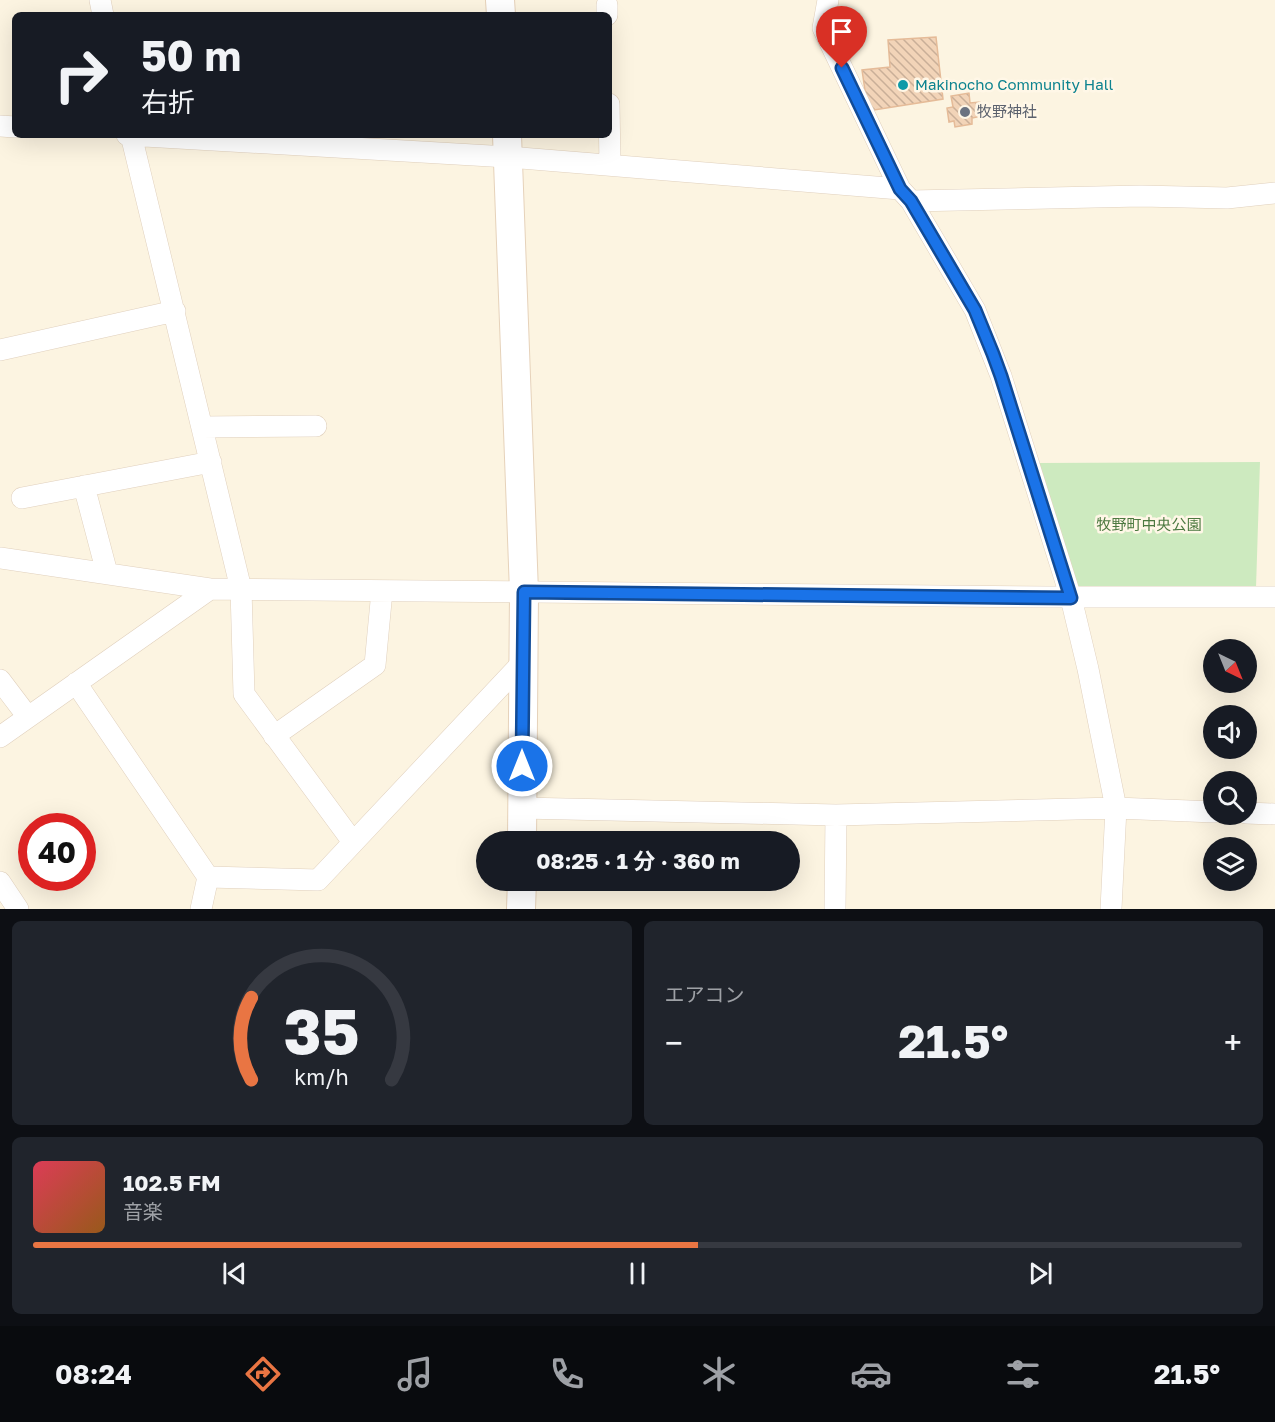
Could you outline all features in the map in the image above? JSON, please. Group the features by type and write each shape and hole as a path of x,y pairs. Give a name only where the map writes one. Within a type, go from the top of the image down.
{"street":[{"path":"828,0 823,28 905,195 975,310 993,354 1071,598 1116,808 1111,909"},
{"path":"131,138 175,311 241,590 244,694 353,842"},
{"path":"232,138 508,146 610,165 905,195 1227,198 1275,193"},
{"path":"610,138 610,165"},
{"path":"508,146 524,592 522,831"},
{"path":"0,350 175,311"},
{"path":"202,427 316,426"},
{"path":"22,498 211,462"},
{"path":"84,486 107,573"},
{"path":"0,558 210,589 241,590 1071,598 1275,597"},
{"path":"0,737 210,589"},
{"path":"274,736 375,665 382,591"},
{"path":"208,877 318,880 523,662"},
{"path":"0,680 28,717"},
{"path":"76,683 208,877 201,909"},
{"path":"522,808 837,815 1116,808 1203,812"},
{"path":"1257,813 1275,814"},
{"path":"835,909 837,815"},
{"path":"0,882 18,909"},
{"path":"521,909 522,891"}],"green space":[{"name":"牧野町中央公園","path":"1260,462 1256,588 1084,589 1073,584 1038,463"}],"building":[{"name":"Makinocho Community Hall","path":"936,37 943,99 868,111 862,70 890,67 888,40"},
{"name":"牧野神社","path":"969,93 970,103 980,102 982,116 972,118 972,124 955,127 954,121 949,122 947,108 953,107 951,96"}],"place":[{"name":"Makinocho Community Hall","path":"903,85"},
{"name":"牧野神社","path":"965,112"}],"route":[{"path":"522,766 524,592 1071,598 1001,376 975,310 911,201 900,189 842,68"}]}
